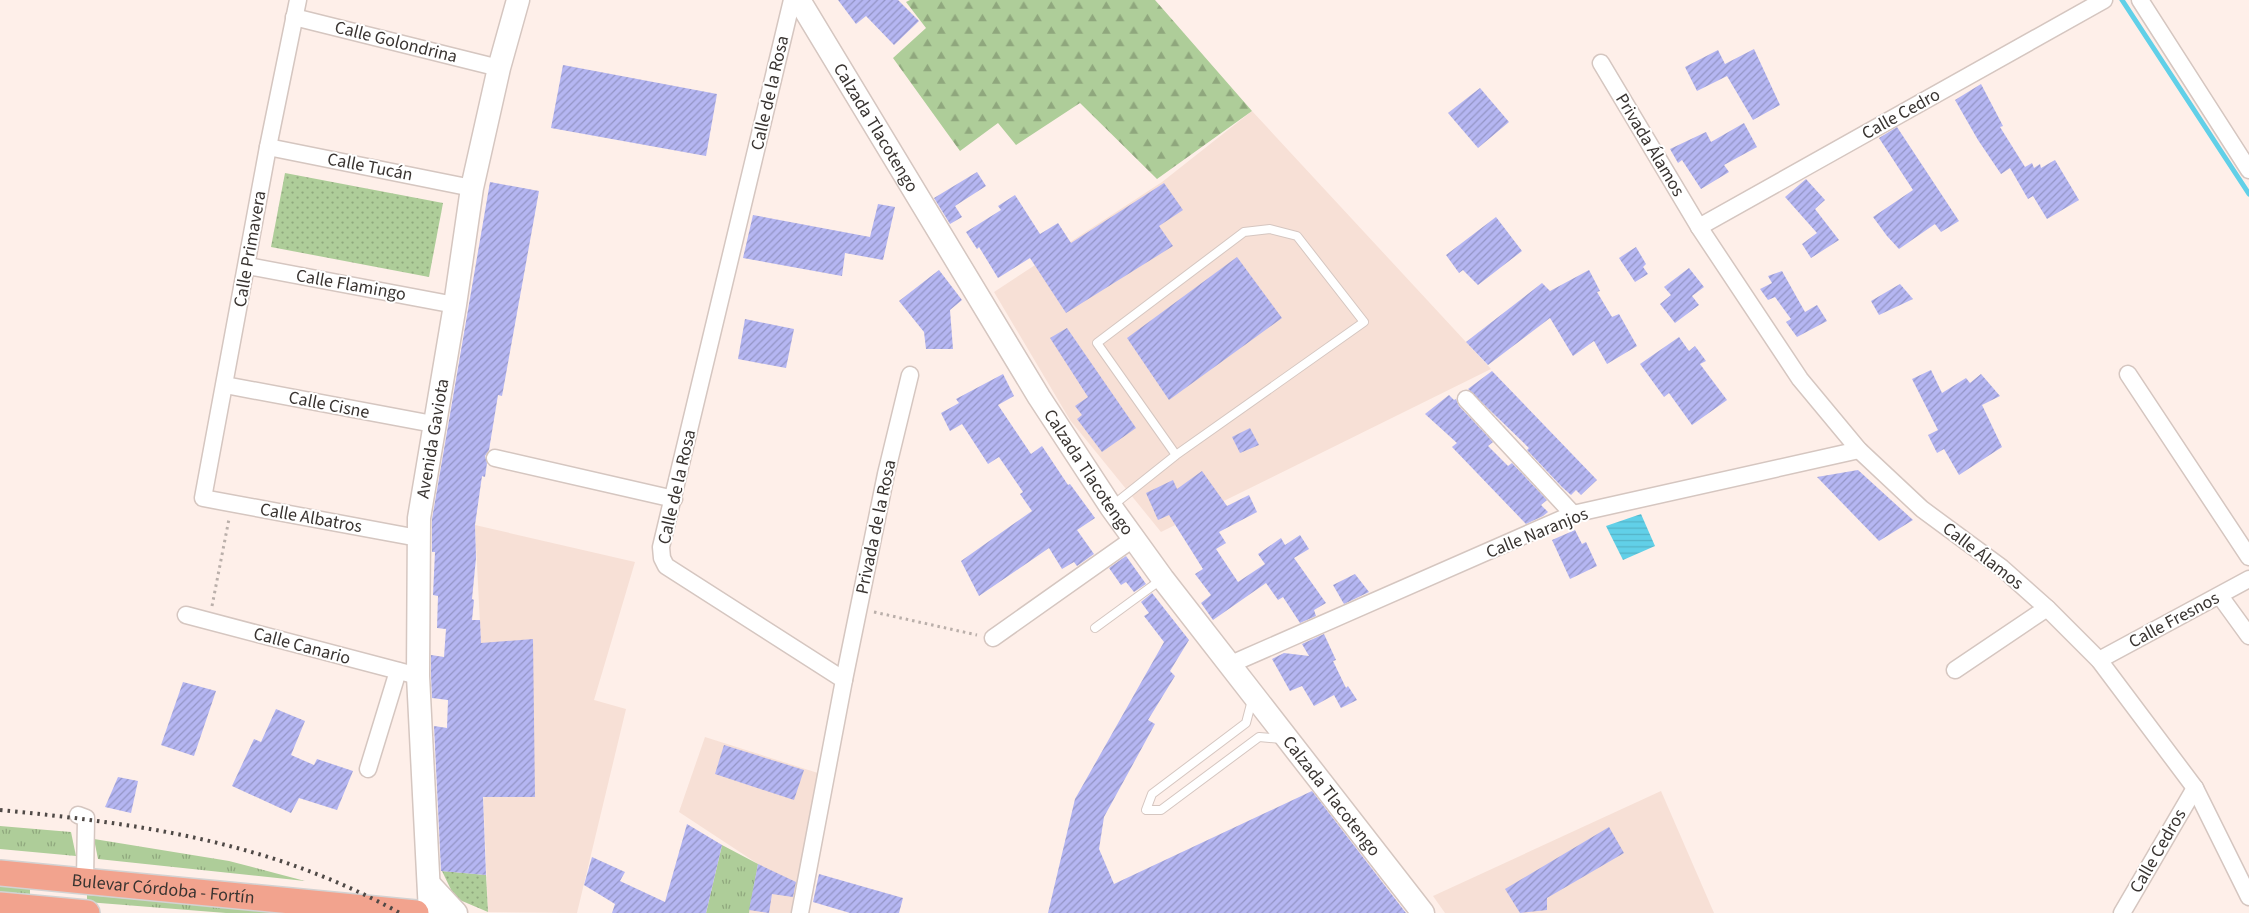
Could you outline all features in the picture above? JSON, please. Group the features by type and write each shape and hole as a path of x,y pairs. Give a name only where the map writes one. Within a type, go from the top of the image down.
{"main road":[{"name":"Bulevar Córdoba - Fortín","path":"0,873 416,913"},
{"name":"Bulevar Córdoba - Fortín","path":"0,905 58,912 87,913"}],"street":[{"name":"Calle Primavera","path":"203,498 248,266 268,147 298,0"},
{"name":"Avenida Gaviota","path":"430,913 429,884 408,673 419,518 433,424 455,305 472,188 499,68 518,0"},
{"name":"Calle de la Rosa","path":"792,0 661,547 662,558 666,566 844,680"},
{"name":"Calzada Tlacotengo","path":"799,0 1039,397 1110,507 1163,579 1254,693 1423,913"},
{"name":"Calle Cedro","path":"1699,228 2104,0"},
{"path":"2140,0 2249,170"},
{"name":"Calle Golondrina","path":"294,17 499,68"},
{"name":"Privada Álamos","path":"1601,62 1699,228"},
{"name":"Calle Tucán","path":"268,147 472,188"},
{"name":"Calle Álamos","path":"1699,228 1800,379 1859,450 1922,508 2002,568 2047,608 2099,660 2195,788 2249,897"},
{"name":"Calle Flamingo","path":"248,266 455,305"},
{"path":"2128,374 2249,557"},
{"name":"Privada de la Rosa","path":"844,680 886,474 910,375"},
{"name":"Calle Cisne","path":"225,385 433,424"},
{"path":"1466,399 1573,514"},
{"name":"Calle Naranjos","path":"1231,664 1573,514 1859,450"},
{"path":"495,458 674,499"},
{"name":"Calle Albatros","path":"203,498 418,538"},
{"path":"993,638 1133,538"},
{"name":"Calle Fresnos","path":"2099,660 2249,579"},
{"path":"2220,596 2249,636"},
{"path":"1955,670 2047,608"},
{"name":"Calle Canario","path":"186,615 408,673"},
{"path":"368,769 408,673"},
{"path":"800,913 844,680"},
{"name":"Calle Cedros","path":"2122,913 2195,788"},
{"path":"58,912 73,879 86,818 78,815"},
{"path":"429,884 456,913"}],"lane":[{"path":"1110,507 1176,455 1364,322 1298,236 1270,229 1244,232 1097,343 1176,455"},
{"path":"1094,628 1163,579"},
{"path":"1254,693 1246,723 1152,794 1146,810 1161,810 1259,738 1289,740"}],"path":[{"path":"209,621 232,504"},
{"path":"859,609 993,638"}],"shaded area":[{"path":"1252,111 1491,369 1161,532 1070,420 994,292 1162,182"},
{"path":"475,525 635,562 594,700 626,709 577,913 488,912 483,788 481,643"},
{"path":"705,737 821,774 793,913 749,913 758,864 679,812"},
{"path":"1661,791 1714,913 1445,913 1433,896"}],"green space":[{"path":"910,0 1155,0 1252,111 1157,179 1080,103 1016,145 998,123 960,151 893,58 926,28 906,2"},
{"path":"285,173 443,203 429,277 271,247"},
{"path":"0,826 71,832 76,856 0,849"},
{"path":"94,839 229,861 305,881 98,859"},
{"path":"722,845 758,864 749,913 706,913"},
{"path":"442,871 486,875 488,912 455,898"},
{"path":"0,886 30,889 30,894 0,892"},
{"path":"87,895 289,913 226,913 87,902"}],"water":[{"path":"1641,514 1655,546 1623,560 1606,526"}],"building":[{"path":"838,0 898,0 919,21 894,45 866,16 856,24"},
{"path":"1754,49 1780,105 1753,120 1727,76 1697,91 1685,67 1718,50 1725,64"},
{"path":"563,65 717,94 706,156 551,128"},
{"path":"1981,84 2003,126 2000,127 2025,167 2032,163 2034,168 2040,164 2041,168 2055,160 2079,200 2047,219 2033,196 2028,199 2010,168 2001,174 1978,140 1955,100"},
{"path":"1480,88 1509,122 1478,148 1448,113"},
{"path":"1744,123 1757,147 1724,165 1729,172 1701,189 1682,160 1678,163 1670,149 1706,132 1711,142"},
{"path":"1897,127 1959,221 1941,232 1935,224 1899,249 1873,217 1913,190 1879,138"},
{"path":"977,172 986,186 955,206 962,217 950,224 934,198"},
{"path":"1806,179 1825,200 1815,209 1839,240 1811,258 1802,244 1817,233 1785,197"},
{"path":"490,182 539,191 502,396 498,395 489,450 485,456 487,463 485,477 482,476 475,525 476,558 472,599 474,600 472,620 480,620 481,643 533,639 535,797 483,797 486,875 441,871 434,726 447,728 448,700 432,698 431,655 444,657 446,629 437,628 438,596 433,595 435,552 432,552 432,519"},
{"path":"1164,183 1183,210 1159,226 1173,246 1066,313 1030,258 998,278 979,247 977,249 966,232 1001,210 998,206 1015,195 1040,234 1058,223 1071,243"},
{"path":"878,204 895,207 883,260 845,253 842,276 743,258 753,215 870,237"},
{"path":"1496,217 1522,251 1478,285 1463,270 1459,273 1446,255"},
{"path":"1636,247 1646,264 1643,267 1648,274 1635,282 1619,258"},
{"path":"1237,257 1282,318 1169,400 1127,338"},
{"path":"1689,268 1704,287 1692,296 1699,305 1675,323 1660,304 1671,295 1664,287"},
{"path":"939,270 962,300 950,310 953,349 926,349 924,332 899,301"},
{"path":"1589,270 1600,291 1597,292 1612,317 1619,314 1637,346 1607,364 1594,341 1573,356 1550,318 1488,365 1466,342 1542,283 1550,291"},
{"path":"1782,271 1805,312 1817,305 1827,321 1797,337 1786,322 1791,319 1775,297 1768,300 1760,289 1772,283 1768,276"},
{"path":"1900,284 1913,299 1879,315 1871,301"},
{"path":"745,319 794,329 786,368 738,359"},
{"path":"1067,328 1136,428 1102,452 1077,419 1082,415 1075,406 1088,397 1050,338"},
{"path":"1679,337 1689,351 1695,346 1706,361 1700,364 1727,400 1692,425 1669,393 1664,397 1640,364"},
{"path":"1931,370 1942,393 1966,378 1970,383 1981,374 2000,396 1982,405 2002,447 1959,475 1944,449 1937,453 1928,435 1938,430 1912,379"},
{"path":"1492,371 1597,480 1581,495 1576,490 1571,495 1562,487 1527,450 1529,448 1468,389"},
{"path":"1003,374 1014,396 998,405 1031,454 1042,446 1068,485 1070,484 1095,518 1077,530 1094,554 1077,566 1074,562 1062,569 1049,548 979,596 961,561 1032,511 1020,494 1023,492 999,457 988,464 962,424 950,431 941,413 959,403 956,399"},
{"path":"1449,395 1454,400 1456,399 1459,406 1493,442 1488,446 1508,466 1512,463 1547,500 1541,505 1548,512 1526,524 1452,447 1457,443 1425,414"},
{"path":"1250,428 1259,445 1240,453 1232,437"},
{"path":"1858,470 1913,520 1879,541 1817,477"},
{"path":"1202,471 1227,506 1249,495 1257,512 1219,532 1226,543 1216,549 1238,582 1265,564 1258,554 1281,538 1285,545 1300,535 1309,549 1294,558 1326,603 1314,610 1316,616 1300,623 1283,597 1278,600 1266,583 1213,620 1201,603 1211,595 1195,574 1203,569 1169,515 1158,520 1146,493 1173,480 1177,489"},
{"path":"1575,530 1582,544 1586,542 1597,566 1570,579 1552,540"},
{"path":"1126,556 1146,584 1134,592 1126,582 1121,585 1109,568"},
{"path":"1355,574 1369,592 1344,604 1333,585"},
{"path":"1152,593 1189,640 1170,671 1175,676 1148,720 1155,724 1104,817 1099,849 1114,884 1312,791 1406,913 1048,913 1075,799 1164,642 1144,616 1149,613 1141,602"},
{"path":"1324,634 1336,660 1333,661 1346,688 1348,686 1357,700 1341,708 1334,695 1314,706 1302,686 1290,691 1272,659 1284,653 1309,656 1302,644"},
{"path":"183,682 216,691 194,756 161,745"},
{"path":"276,709 305,721 291,755 314,765 317,759 353,771 337,810 299,798 291,813 232,786 254,739 261,742"},
{"path":"724,745 804,770 794,800 715,774"},
{"path":"118,777 138,781 131,813 105,807"},
{"path":"687,824 722,845 706,913 612,913 615,904 584,885 592,857 625,872 620,881 665,902"},
{"path":"1609,827 1624,853 1547,898 1547,910 1520,913 1505,889"},
{"path":"758,864 796,882 793,897 772,894 769,913 749,910"},
{"path":"819,874 903,898 899,913 850,913 813,902"}],"waterway":[{"path":"2122,0 2249,194"}],"railway":[{"path":"0,810 105,822 206,840 255,853 303,869 352,889 400,913"}]}
